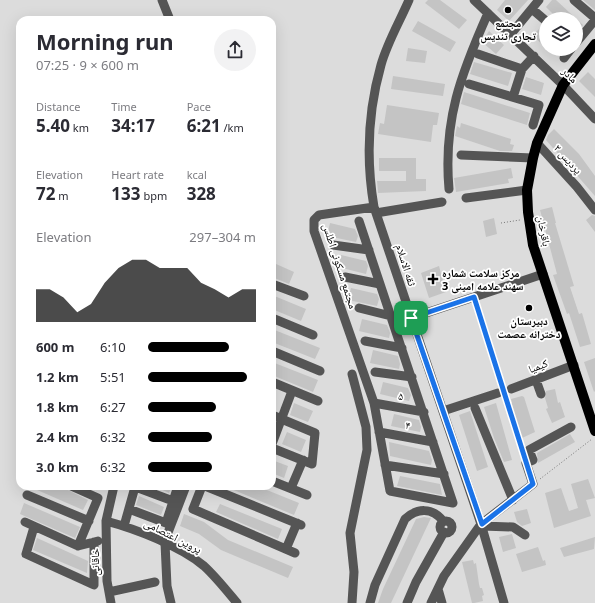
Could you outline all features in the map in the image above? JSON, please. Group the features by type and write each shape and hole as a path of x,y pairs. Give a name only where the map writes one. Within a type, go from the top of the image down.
{"main road":[{"name":"باقرخان","path":"595,44 563,85 537,144 527,190 533,245 595,431"},
{"path":"586,402 595,412"}],"street":[{"path":"162,0 168,16"},
{"name":"ثقه الاسلام","path":"408,0 381,64 369,122 370,184 375,210 482,525 504,603"},
{"name":"مادر","path":"474,0 534,56 595,119"},
{"path":"511,34 539,0"},
{"path":"574,0 595,19 583,34"},
{"path":"532,9 539,15"},
{"path":"449,189 448,149 453,104 461,77 488,13"},
{"path":"478,54 522,69"},
{"path":"513,97 522,69 534,56"},
{"path":"469,84 539,105 533,125"},
{"name":"پردیس ۲","path":"537,144 577,187 595,210"},
{"path":"461,155 533,158"},
{"path":"466,198 527,190"},
{"path":"375,210 442,202"},
{"name":"مجتمع مسکونی اطلس","path":"374,403 314,231 314,220 318,215 326,213 375,210"},
{"path":"359,220 453,503 390,492 374,403"},
{"path":"333,245 369,250"},
{"path":"411,318 543,274"},
{"path":"345,277 380,284"},
{"path":"276,286 304,296"},
{"path":"359,308 391,316"},
{"path":"276,320 313,335"},
{"path":"365,341 402,348"},
{"path":"276,353 320,371"},
{"name":"کیمیا","path":"511,389 574,366"},
{"path":"375,372 412,377"},
{"path":"352,374 366,427 368,450 350,533 354,572 352,603"},
{"path":"536,380 541,394"},
{"path":"276,384 318,401"},
{"path":"276,434 292,391"},
{"path":"443,411 498,393"},
{"name":"۵","path":"374,403 424,412"},
{"path":"475,408 513,500"},
{"path":"276,417 315,433 312,464 276,450"},
{"path":"431,603 444,576 482,525 533,484 526,463 533,460 529,450 571,427"},
{"name":"۴","path":"379,432 433,442"},
{"path":"291,488 302,460"},
{"path":"385,465 444,474"},
{"path":"276,482 307,495"},
{"path":"78,546 98,498 80,490"},
{"name":"خاقانی","path":"111,603 109,592 106,521 113,490"},
{"path":"124,526 133,490"},
{"path":"144,490 172,501"},
{"path":"129,509 166,523 176,490"},
{"path":"171,603 167,586 165,543 185,490"},
{"path":"200,490 193,509 290,551 299,524 215,490"},
{"path":"27,495 89,521"},
{"path":"370,603 375,585 405,519 413,512 420,510 438,515 443,521 440,528 444,532 416,582 407,603"},
{"name":"پروین اعتصامی","path":"106,521 124,526 165,543 203,565 237,603"},
{"path":"25,522 78,546 107,538"},
{"path":"482,525 513,527 525,535"},
{"path":"34,527 26,554 94,585 94,542"},
{"path":"109,592 155,582"},
{"path":"438,589 442,603"}],"path":[{"path":"501,223 529,218"},
{"path":"474,297 523,450"},
{"path":"533,484 595,437"}],"shaded area":[{"path":"0,0 595,0 595,603 0,603"}],"building":[{"path":"428,0 440,0 467,20 459,29 425,3"},
{"name":"مجتمع تجاری تندیس","path":"505,0 528,0 509,21 497,10"},
{"path":"552,0 556,0 569,12 551,12 546,7"},
{"path":"583,0 595,0 595,10"},
{"path":"418,21 456,42 450,52 412,31"},
{"path":"539,29 539,41 533,35"},
{"path":"489,31 504,45 496,54 482,42"},
{"path":"408,48 427,51 425,63 406,61"},
{"path":"474,62 512,73 508,86 470,74"},
{"path":"588,72 595,79 595,97 579,81"},
{"path":"393,76 445,84 443,96 391,89"},
{"path":"526,77 544,83 541,95 522,89"},
{"path":"464,92 530,113 527,125 461,104"},
{"path":"387,105 439,113 437,125 433,125 431,142 378,134 380,123 384,124"},
{"path":"461,123 511,139 510,144 514,145 512,151 500,151 455,136 457,126 460,128"},
{"path":"554,129 579,154 595,176 595,196 546,140 548,135"},
{"path":"379,158 416,158 416,179 426,179 426,191 378,193 377,181 406,181 406,171 379,171"},
{"path":"511,168 513,178 508,179 509,183 456,192 454,178"},
{"path":"552,207 555,223 574,286 570,287 579,314 582,313 591,344 580,347 569,313 567,314 553,275 557,274 540,210"},
{"path":"592,215 595,216 595,232 586,220"},
{"path":"494,218 497,234 486,237 483,221"},
{"path":"330,223 355,229 358,236 356,242 327,236"},
{"path":"341,255 366,261 368,266 366,274 338,267"},
{"path":"276,264 294,272 289,284 276,279"},
{"name":"مرکز سلامت شماره 3 سهند علامه امینی","path":"439,266 446,292 429,298 421,273"},
{"path":"351,288 377,294 379,299 377,306 348,300"},
{"path":"276,297 306,309 301,321 276,311"},
{"path":"362,319 387,325 390,333 389,338 359,331"},
{"path":"276,331 320,348 315,359 276,344"},
{"path":"373,350 398,356 400,364 399,369 370,363"},
{"path":"595,358 595,391 594,392 584,362"},
{"path":"276,364 318,380 313,392 276,377"},
{"path":"383,382 408,388 411,395 409,401 380,394"},
{"path":"555,389 558,403 560,402 565,417 552,423 546,409 548,408 545,398 546,391"},
{"path":"522,396 524,397 535,432 522,438 510,404 512,403 511,399"},
{"path":"294,403 313,411 308,422 290,415"},
{"path":"496,403 512,460 504,462 484,407"},
{"path":"470,411 488,467 477,471 459,415"},
{"path":"394,414 419,420 421,427 420,432 391,426"},
{"path":"287,432 306,440 301,452 282,444"},
{"path":"570,434 575,442 538,463 537,453"},
{"path":"389,442 429,451 432,460 431,465 390,456"},
{"path":"276,462 288,466 284,478 276,475"},
{"path":"400,476 440,484 442,495 397,486"},
{"path":"588,479 595,498 586,500 591,516 554,528 545,493 561,488 569,511 578,508 571,484"},
{"path":"37,490 68,490 88,500 83,510"},
{"path":"163,490 170,490 169,493"},
{"path":"234,490 267,490 299,503 294,515"},
{"path":"139,496 164,507 161,515 136,505"},
{"path":"24,503 80,527 75,538 20,514"},
{"path":"220,504 282,529 278,539 216,512"},
{"path":"527,509 531,523 522,526 517,522 514,512"},
{"path":"184,514 204,522 228,540 293,567 288,578 221,550 199,534 180,526"},
{"path":"424,517 431,518 391,603 378,603 383,589 416,519"},
{"path":"512,534 516,548 503,552 499,537"},
{"path":"595,537 594,549 564,557 560,548"},
{"path":"37,538 88,561 87,573 33,550"},
{"path":"538,547 546,565 522,572 516,554"},
{"path":"473,560 474,564 476,563 480,588 482,588 484,595 482,596 483,601 472,603 462,562"}],"place":[{"name":"مجتمع تجاری تندیس","path":"508,10"},
{"name":"مرکز سلامت شماره 3 سهند علامه امینی","path":"433,279"},
{"name":"دبیرستان دخترانه عصمت","path":"529,308"}],"route":[{"path":"474,297 533,484 482,524 443,411 411,318 474,297"}]}
